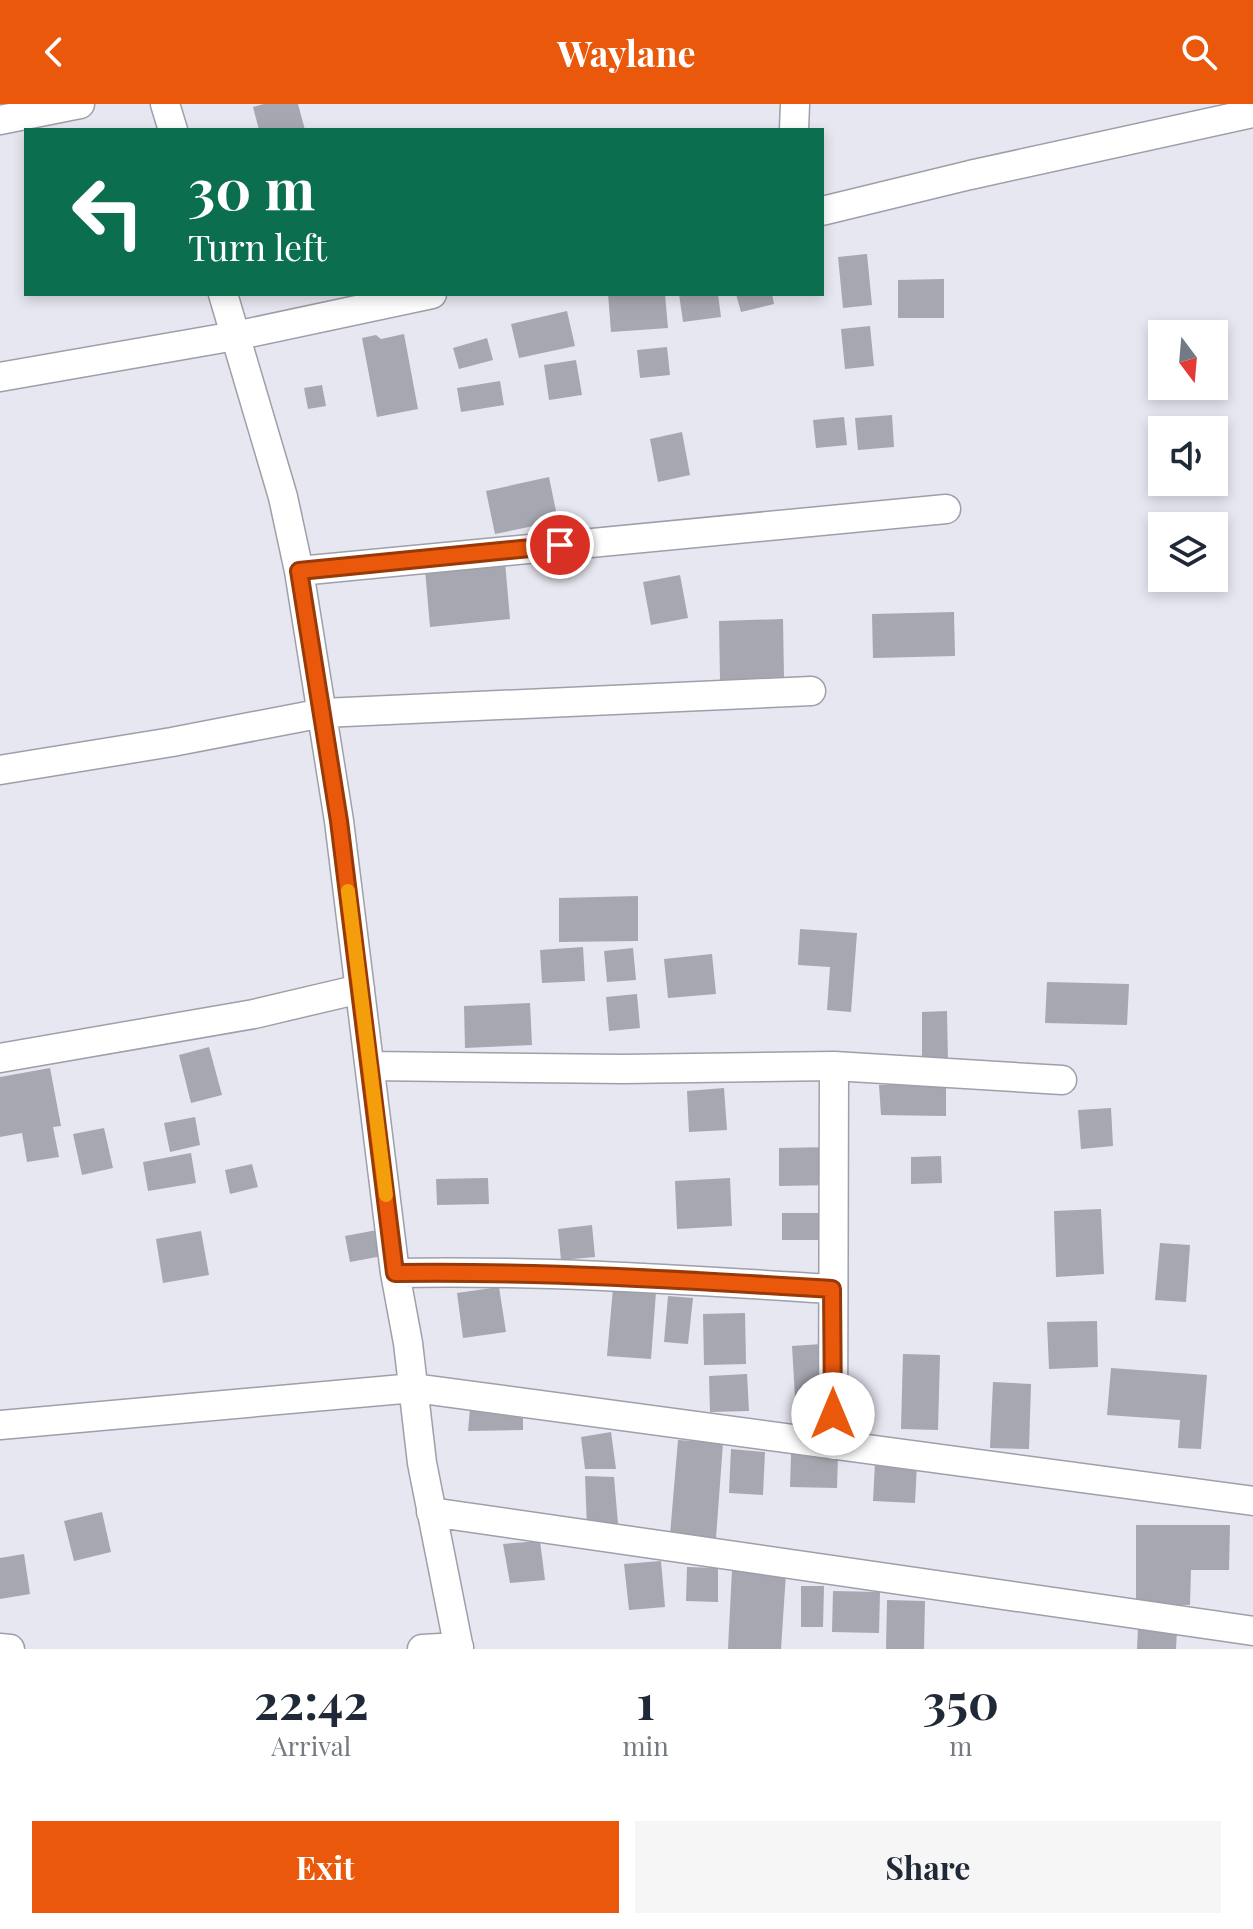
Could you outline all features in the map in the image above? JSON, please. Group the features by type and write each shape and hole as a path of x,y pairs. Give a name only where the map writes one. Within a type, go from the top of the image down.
{"street":[{"path":"0,120 80,104"},
{"path":"165,104 172,128"},
{"path":"794,128 795,104"},
{"path":"824,211 1239,112"},
{"path":"224,296 283,497 323,713 422,1463 459,1648 422,1649"},
{"path":"0,377 235,336 423,296"},
{"path":"299,571 946,509"},
{"path":"0,770 323,713 811,691"},
{"path":"0,1058 254,1014 360,989"},
{"path":"370,1066 623,1069 834,1066 1062,1080"},
{"path":"833,1445 834,1066"},
{"path":"395,1273 487,1271 590,1274 832,1289"},
{"path":"0,1425 414,1388 1253,1501"},
{"path":"431,1512 1253,1631"},
{"path":"0,1648 10,1649"}],"building":[{"path":"298,104 304,128 258,128 253,107"},
{"path":"867,254 872,305 843,308 838,257"},
{"path":"944,279 944,318 898,318 898,280"},
{"path":"608,296 665,296 668,328 611,332"},
{"path":"679,296 718,296 721,317 683,322"},
{"path":"737,296 772,296 774,304 741,312"},
{"path":"567,311 575,346 519,358 511,324"},
{"path":"870,326 874,366 845,369 841,329"},
{"path":"404,334 418,409 377,417 362,338 376,335 381,339"},
{"path":"487,338 493,360 459,369 453,348"},
{"path":"667,347 670,375 640,378 637,350"},
{"path":"576,360 582,395 549,400 544,365"},
{"path":"500,381 504,405 461,412 457,388"},
{"path":"322,385 326,406 308,409 304,388"},
{"path":"892,415 894,447 858,450 855,418"},
{"path":"844,417 847,445 816,448 813,420"},
{"path":"682,432 690,475 658,482 650,439"},
{"path":"549,477 558,521 495,534 486,491"},
{"path":"505,562 510,619 430,627 425,569"},
{"path":"680,575 688,618 651,625 643,582"},
{"path":"954,612 955,656 873,658 872,614"},
{"path":"783,619 784,678 720,680 719,621"},
{"path":"638,896 638,941 559,942 559,898"},
{"path":"800,929 857,933 851,1012 827,1010 830,967 798,965"},
{"path":"583,947 585,981 542,983 540,950"},
{"path":"633,948 636,980 607,982 604,951"},
{"path":"712,954 716,994 668,998 664,959"},
{"path":"1047,982 1129,984 1127,1025 1045,1023"},
{"path":"637,994 640,1028 609,1031 606,997"},
{"path":"530,1003 532,1045 465,1048 464,1006"},
{"path":"947,1011 948,1062 922,1063 922,1012"},
{"path":"209,1047 222,1095 191,1103 179,1055"},
{"path":"50,1068 61,1126 53,1127 59,1157 27,1162 22,1133 0,1137 0,1077"},
{"path":"879,1085 946,1085 946,1116 881,1115"},
{"path":"724,1088 727,1130 689,1132 687,1091"},
{"path":"1111,1108 1113,1146 1081,1149 1078,1110"},
{"path":"195,1117 200,1145 170,1152 164,1123"},
{"path":"104,1128 113,1168 82,1175 73,1134"},
{"path":"832,1147 833,1185 779,1186 779,1148"},
{"path":"191,1153 196,1183 148,1191 143,1162"},
{"path":"941,1156 942,1183 911,1184 911,1157"},
{"path":"252,1164 258,1187 230,1194 225,1170"},
{"path":"488,1178 489,1204 437,1205 436,1179"},
{"path":"730,1178 732,1226 677,1229 675,1181"},
{"path":"1101,1209 1104,1274 1056,1277 1054,1211"},
{"path":"782,1213 832,1213 832,1240 782,1240"},
{"path":"592,1225 595,1257 561,1260 558,1229"},
{"path":"377,1230 382,1256 350,1262 345,1236"},
{"path":"201,1231 209,1275 163,1283 156,1239"},
{"path":"1160,1243 1190,1245 1186,1302 1155,1300"},
{"path":"499,1287 506,1332 463,1338 457,1293"},
{"path":"613,1288 656,1292 651,1359 607,1356"},
{"path":"668,1296 693,1298 688,1344 664,1342"},
{"path":"745,1313 746,1364 704,1365 703,1314"},
{"path":"1097,1321 1098,1367 1049,1369 1047,1322"},
{"path":"822,1344 824,1396 795,1397 792,1346"},
{"path":"903,1354 940,1355 938,1430 901,1429"},
{"path":"1111,1368 1207,1375 1201,1449 1178,1448 1180,1420 1107,1415"},
{"path":"747,1374 749,1411 710,1412 709,1376"},
{"path":"993,1382 1031,1384 1029,1449 990,1448"},
{"path":"470,1408 523,1409 523,1430 468,1431"},
{"path":"611,1432 616,1469 585,1469 581,1437"},
{"path":"678,1440 723,1443 716,1538 670,1535"},
{"path":"731,1449 765,1452 763,1495 729,1493"},
{"path":"791,1454 838,1455 837,1488 790,1487"},
{"path":"875,1462 917,1464 915,1503 873,1501"},
{"path":"585,1476 614,1477 618,1524 587,1527"},
{"path":"102,1512 111,1552 74,1561 64,1521"},
{"path":"1136,1525 1230,1525 1229,1570 1191,1570 1190,1605 1136,1605"},
{"path":"540,1541 545,1580 510,1583 503,1544"},
{"path":"24,1554 30,1594 0,1599 0,1558"},
{"path":"661,1561 665,1607 629,1610 624,1564"},
{"path":"687,1567 718,1568 718,1602 686,1601"},
{"path":"732,1570 786,1573 781,1649 728,1649"},
{"path":"801,1586 824,1586 823,1627 801,1627"},
{"path":"833,1591 880,1592 879,1633 832,1632"},
{"path":"887,1600 925,1601 924,1649 886,1649"},
{"path":"1138,1628 1177,1629 1176,1649 1137,1649"}],"slow traffic":[{"path":"348,891 386,1195"}],"route":[{"path":"560,545 299,571 339,821 395,1273 487,1271 590,1274 832,1289 833,1414"}]}
